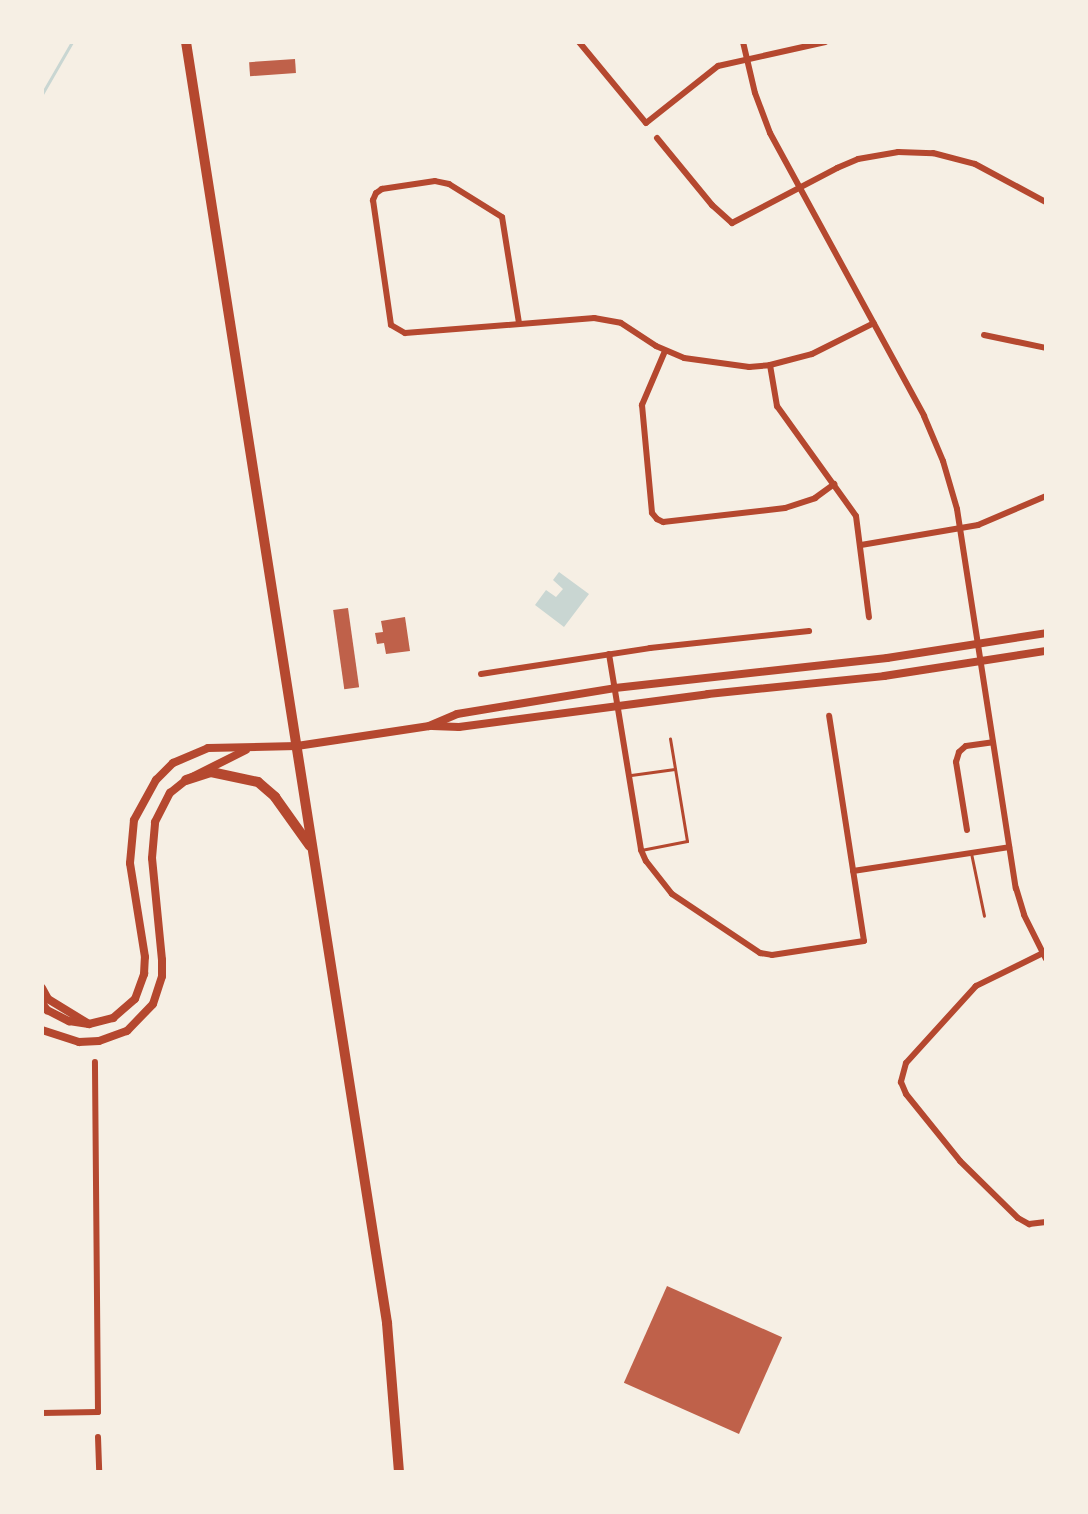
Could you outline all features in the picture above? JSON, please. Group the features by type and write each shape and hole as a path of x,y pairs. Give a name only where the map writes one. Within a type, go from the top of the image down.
{"main road":[{"path":"186,42 387,1323 399,1472"},
{"path":"186,780 211,772 231,773 258,782 275,797 312,849"}],"street":[{"path":"579,42 646,123 706,73 746,58 825,42"},
{"path":"743,42 755,93 770,133 935,438 951,484 1009,847 1024,915 1044,956 976,986 906,1063 901,1082 906,1094 960,1161 1018,1218 1029,1224 1046,1222"},
{"path":"657,138 712,205 732,223 858,159 898,152 933,153 975,164 1046,202"},
{"path":"519,323 502,217 449,184 435,181 382,189 376,193 373,200 391,325 397,331 405,333 519,323 567,318 621,323 665,351 716,365 770,365 812,354 874,323"},
{"path":"984,335 1046,348"},
{"path":"665,351 642,405 652,513 657,519 663,522 785,508 815,498 834,484"},
{"path":"770,365 777,406 856,516 869,617"},
{"path":"861,545 960,529 1015,512 1046,496"},
{"path":"481,674 609,654 809,631"},
{"path":"429,726 457,714 615,688 978,645 1046,633"},
{"path":"42,1003 47,1010 69,1021 89,1024 113,1018 125,1010 141,987 144,974 130,863 134,820 146,794 173,763 208,748 297,746 429,726 459,727 981,662 1046,651"},
{"path":"609,654 641,850 655,876 672,894 750,947 772,955 864,941 829,716"},
{"path":"967,830 956,762 959,752 966,746 993,742"},
{"path":"42,1030 79,1042 99,1041 127,1031 153,1004 162,976 162,960 152,837 162,807 186,780 249,748"},
{"path":"853,871 1009,847"},
{"path":"42,988 48,999 89,1024"},
{"path":"42,1413 98,1412 95,1062"},
{"path":"98,1437 99,1472"}],"lane":[{"path":"641,850 687,841 670,738"},
{"path":"629,776 675,769"},
{"path":"971,853 984,916"}],"shaded area":[{"path":"559,572 589,594 564,627 535,605 546,590 556,597 563,589 553,580"}],"building":[{"path":"295,59 296,73 250,76 249,62"},
{"path":"348,608 359,687 344,689 333,610"},
{"path":"405,617 410,651 386,654 384,643 377,644 375,633 383,632 381,621"},
{"path":"667,1286 782,1337 739,1434 624,1383"}],"waterway":[{"path":"42,94 72,42"}]}
